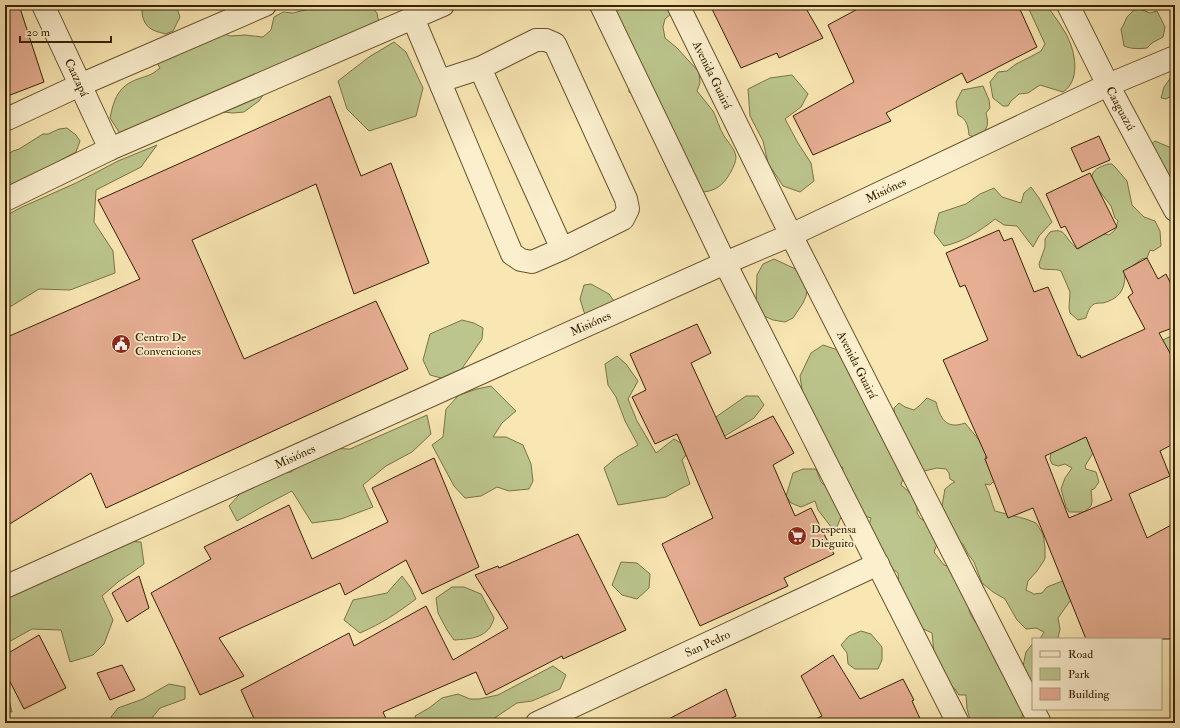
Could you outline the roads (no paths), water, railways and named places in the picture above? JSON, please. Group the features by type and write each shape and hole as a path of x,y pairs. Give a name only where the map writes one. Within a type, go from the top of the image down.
{"street":[{"name":"Caazapá","path":"42,5 110,149"},
{"path":"5,120 80,85 265,5"},
{"path":"5,200 110,149 443,5"},
{"path":"601,5 725,263 958,723"},
{"name":"Avenida Guairá","path":"678,5 791,235 1032,707"},
{"name":"Caaguazú","path":"1068,5 1108,85 1175,210"},
{"path":"413,18 512,254 522,260 532,262 623,219 628,209 626,198 555,44 546,40 536,40 480,68 440,81"},
{"name":"Misiónes","path":"5,587 725,263 791,235 1108,85 1175,57"},
{"path":"480,68 562,249"},
{"name":"San Pedro","path":"537,723 878,564"},
{"name":"Avenida Guairá","path":"1033,710 1040,723"}],"place":[{"name":"Centro De Convenciones","path":"121,344"},
{"name":"Despensa Dieguito","path":"797,536"}]}
